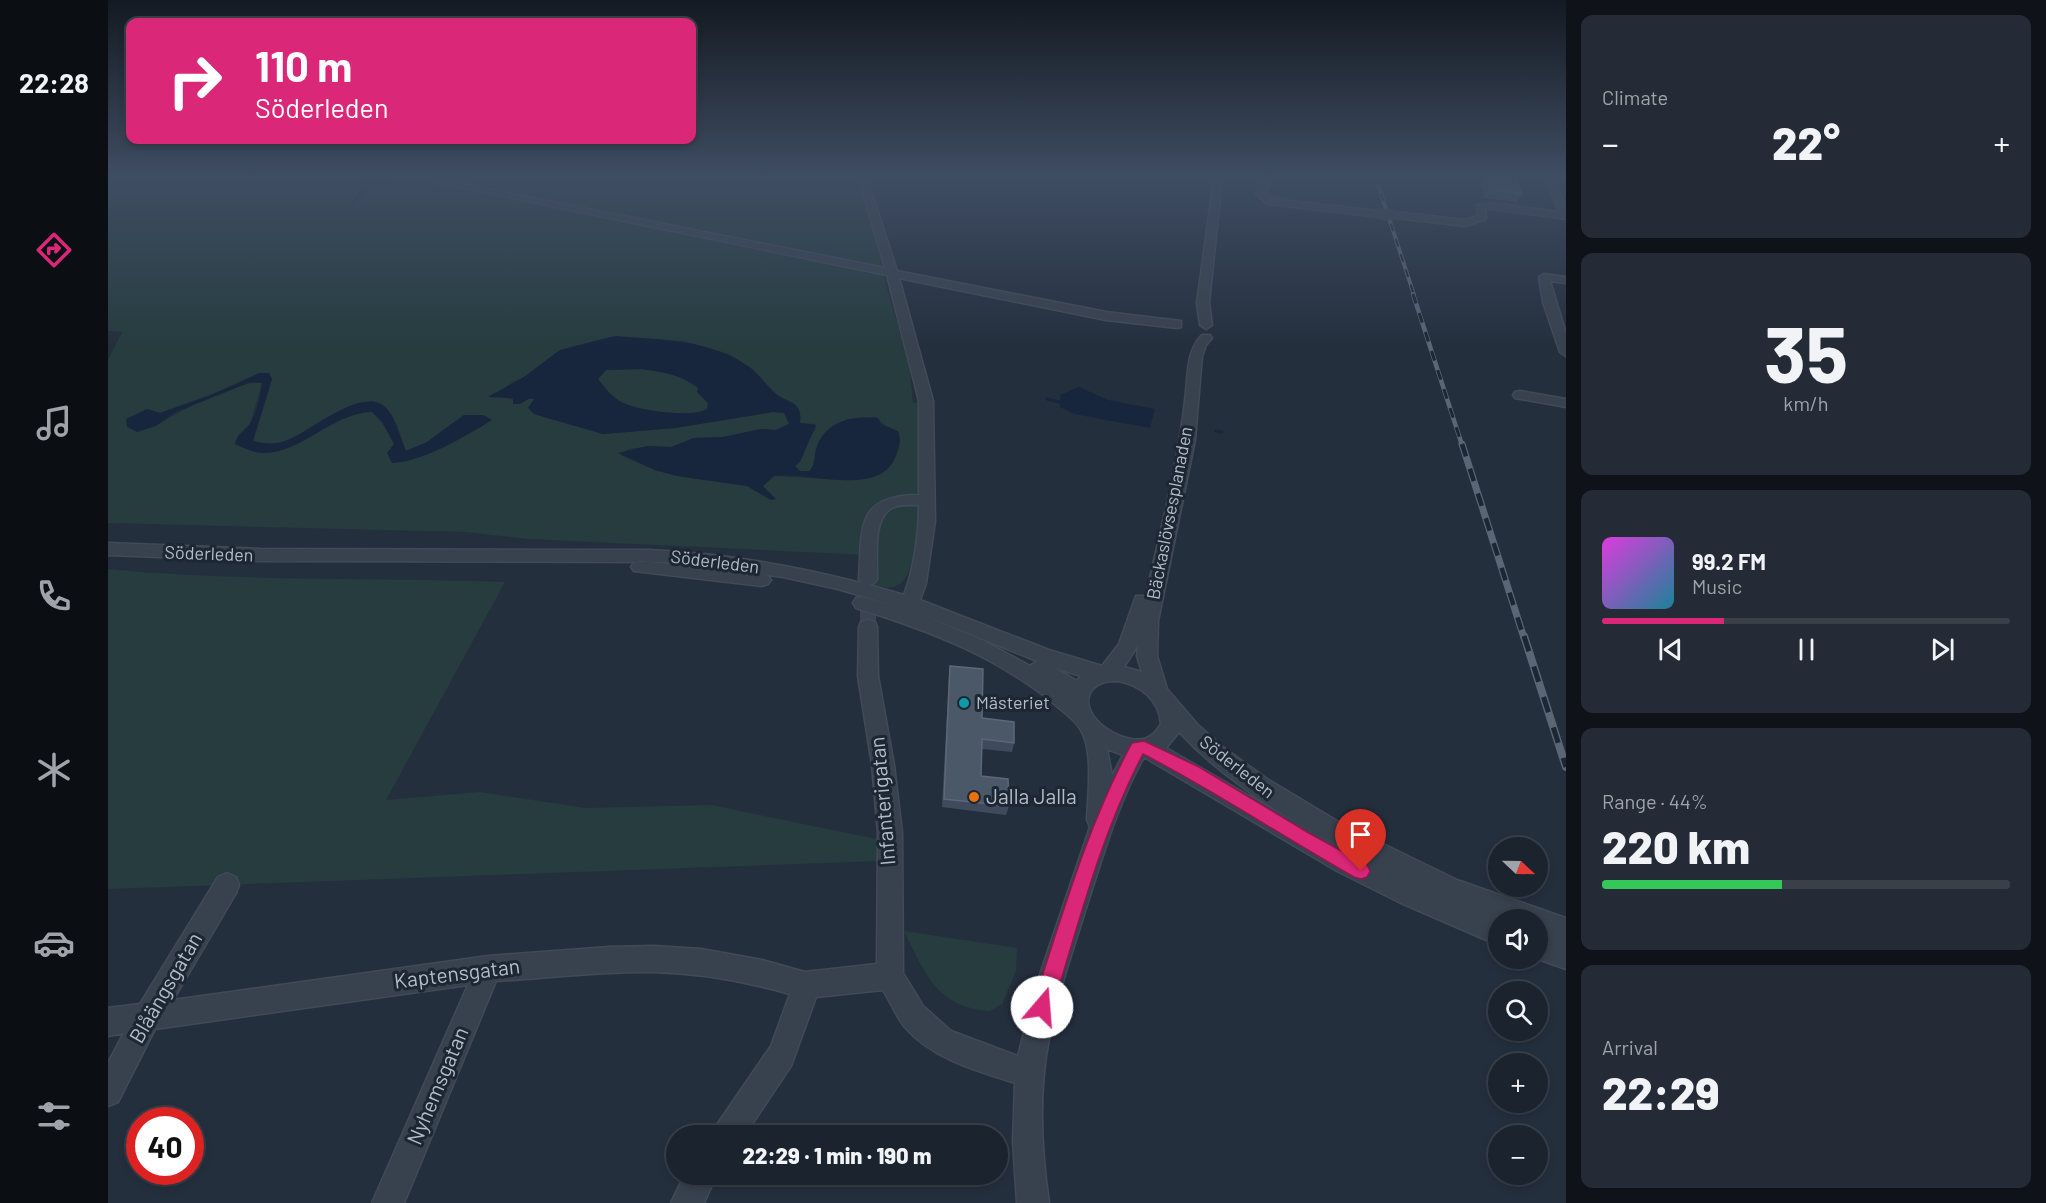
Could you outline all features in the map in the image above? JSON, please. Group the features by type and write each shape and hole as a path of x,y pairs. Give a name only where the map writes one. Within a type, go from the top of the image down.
{"street":[{"path":"698,234 1106,316 1191,327"},
{"path":"881,234 926,401 927,521 922,559 907,611"},
{"name":"Bäckaslövsesplanaden","path":"1105,674 1120,659 1131,637 1172,472 1204,234"},
{"name":"Bäckaslövsesplanaden","path":"1191,327 1203,303 1211,234"},
{"path":"1566,280 1544,276 1550,296 1549,302 1566,352"},
{"name":"Bäckaslövsesplanaden","path":"1157,690 1147,656 1149,621 1188,440 1196,356 1200,344 1191,327"},
{"path":"1520,395 1566,403"},
{"path":"868,579 872,525 876,511 886,503 926,500"},
{"name":"Söderleden","path":"108,549 183,554 310,556 367,560 599,564 688,570 758,579 907,611 945,616 1040,657 1105,674 1118,673 1139,678 1157,690 1184,741 1216,768 1279,800 1368,851 1446,887 1503,909"},
{"name":"Söderleden","path":"907,611 927,625 1019,669 1059,694 1084,714 1109,742 1141,748 1193,772 1344,862 1427,902 1488,928"},
{"name":"Infanterigatan","path":"867,627 868,676 883,765 890,833 890,976"},
{"path":"1097,837 1101,777 1084,714 1083,685 1105,674"},
{"path":"1033,1203 1027,1130 1030,1074 1042,1007 1097,837 1120,782 1141,748 1162,740 1171,717"},
{"name":"Blåängsgatan","path":"108,1092 147,1017 227,885"},
{"path":"1548,925 1566,931"},
{"path":"1548,950 1566,956"},
{"name":"Kaptensgatan","path":"108,1022 488,969 652,958 732,966 805,985"},
{"name":"Nyhemsgatan","path":"388,1203 488,969"},
{"path":"734,1125 781,1056 800,1008 805,985 890,976 901,998 914,1016 941,1041 975,1056 1030,1074"},
{"path":"687,1203 696,1185"}],"green space":[{"path":"108,234 875,234 887,289 909,362 913,403 926,401 921,498 914,553 908,572 901,583 886,587 861,581 868,555 528,539 465,532 108,523 108,360 122,332 108,331","holes":["611,337 684,341 729,354 751,368 778,396 795,404 800,423 815,424 816,429 795,466 800,471 811,471 846,419 876,417 885,425 843,480 774,476 763,486 771,500 747,486 677,476 655,470 620,455 629,449 652,446 671,447 694,438 723,437 761,429 776,430 789,424 784,413 773,412 675,428 603,434 534,414 535,399 527,399 520,404 491,394 499,392 524,377 560,350","268,373 272,379 253,441 281,442 295,437 350,406 363,402 376,402 386,408 393,417 406,451 427,442 464,415 406,462 382,422 373,412 359,412 263,453 237,436 250,424 262,383 247,384 215,394 137,432 147,409 160,413"]},
{"path":"641,369 671,374 692,382 708,403 707,409 700,412 679,413 633,407 614,397 598,379 606,370"},
{"path":"108,569 257,578 505,582 386,800 480,792 585,808 711,805 886,841 881,861 108,889"},
{"path":"904,931 1017,948 1016,971 1002,1004 989,1011 971,1008 944,995 926,974"}],"water":[{"path":"615,336 685,342 734,358 753,370 775,393 794,404 799,411 800,423 816,425 800,462 795,466 800,471 811,469 820,440 832,426 840,422 858,418 878,418 881,424 898,431 899,448 886,470 873,477 840,480 788,475 774,476 763,486 776,499 771,500 747,486 677,476 655,470 618,453 648,446 671,447 694,438 723,437 761,429 776,430 789,424 784,413 773,412 675,428 603,434 534,414 528,408 534,399 530,398 520,404 513,404 513,398 488,397 524,377 560,350","holes":["641,369 671,374 691,383 698,388 697,392 708,403 707,409 700,412 679,413 633,407 614,397 598,379 606,370"]},
{"path":"259,373 269,373 272,379 253,441 261,443 273,444 295,437 335,413 363,402 376,402 386,408 395,423 406,451 427,442 464,415 483,415 492,420 444,447 404,462 392,463 387,453 394,444 382,422 372,412 343,419 289,448 276,452 259,453 235,444 252,421 259,399 262,383 251,382 176,412 156,426 137,432 127,427 126,419 147,409 160,413 209,396"},
{"path":"1079,387 1108,400 1155,409 1150,428 1074,414 1060,407 1060,395"}],"building":[{"path":"950,666 983,669 982,718 1014,722 1014,743 982,739 981,776 1008,779 1009,806 944,799"}],"waterway":[{"path":"1047,399 1064,403"},
{"path":"1216,431 1222,432"}],"tunnel":[{"path":"868,587 868,627"}],"railway":[{"path":"1394,234 1414,295"},
{"path":"1413,294 1462,445"},
{"path":"1462,444 1524,638"},
{"path":"1524,636 1566,767"}],"place":[{"name":"Mästeriet","path":"964,703"},
{"name":"Jalla Jalla","path":"974,797"}],"route":[{"path":"1042,1007 1097,837 1129,762 1138,748 1144,747 1193,772 1300,838 1361,871"}]}
